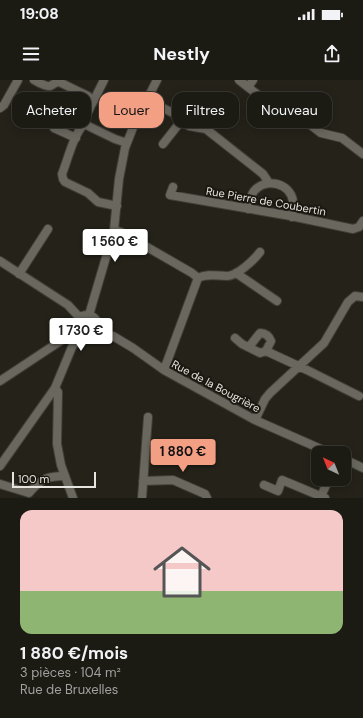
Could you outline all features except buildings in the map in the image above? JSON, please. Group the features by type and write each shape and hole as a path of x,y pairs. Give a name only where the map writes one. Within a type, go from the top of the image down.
{"street":[{"path":"0,108 4,105 18,80"},
{"path":"34,80 50,86 55,82 73,83 91,99 92,104"},
{"path":"92,104 104,80"},
{"path":"151,92 157,80"},
{"path":"239,80 276,109 295,113 321,133 342,138 363,154"},
{"path":"248,87 253,80"},
{"path":"91,127 127,143"},
{"path":"54,128 76,138"},
{"path":"81,128 62,174 63,179 65,182 88,193 98,202 117,206"},
{"path":"89,315 114,230 119,179 127,143 133,128"},
{"path":"163,144 176,128"},
{"path":"200,128 206,129 263,174 269,183"},
{"path":"248,209 253,193 258,187 269,183 279,184 286,188 291,194 293,202 292,217"},
{"name":"Rue Pierre de Coubertin","path":"173,187 170,195 353,229 363,222"},
{"path":"19,274 48,229"},
{"path":"114,230 121,232 192,273 198,278"},
{"path":"164,370 198,278 204,275 228,276 236,274 260,252"},
{"path":"0,261 68,304 80,318"},
{"path":"236,274 277,301"},
{"path":"255,420 265,399 324,343 348,302 355,296 363,297"},
{"path":"0,466 55,388 79,332 76,322 85,315 89,315"},
{"path":"79,332 89,336 94,334 96,331 96,321 89,315"},
{"name":"Rue de la Bougrière","path":"96,331 113,336 164,370 255,420 314,446"},
{"path":"1,377 79,332"},
{"path":"249,347 260,333 264,333 270,337 271,341 266,351"},
{"path":"235,338 260,353 266,351 359,396"},
{"path":"55,388 58,392 57,444 61,465 73,498"},
{"path":"142,498 148,417"},
{"path":"351,462 363,468"},
{"path":"0,484 29,493 38,482 51,476 65,476"},
{"path":"143,480 173,480 205,494 207,498"},
{"path":"264,485 278,491 282,480 323,497 327,486"}]}
